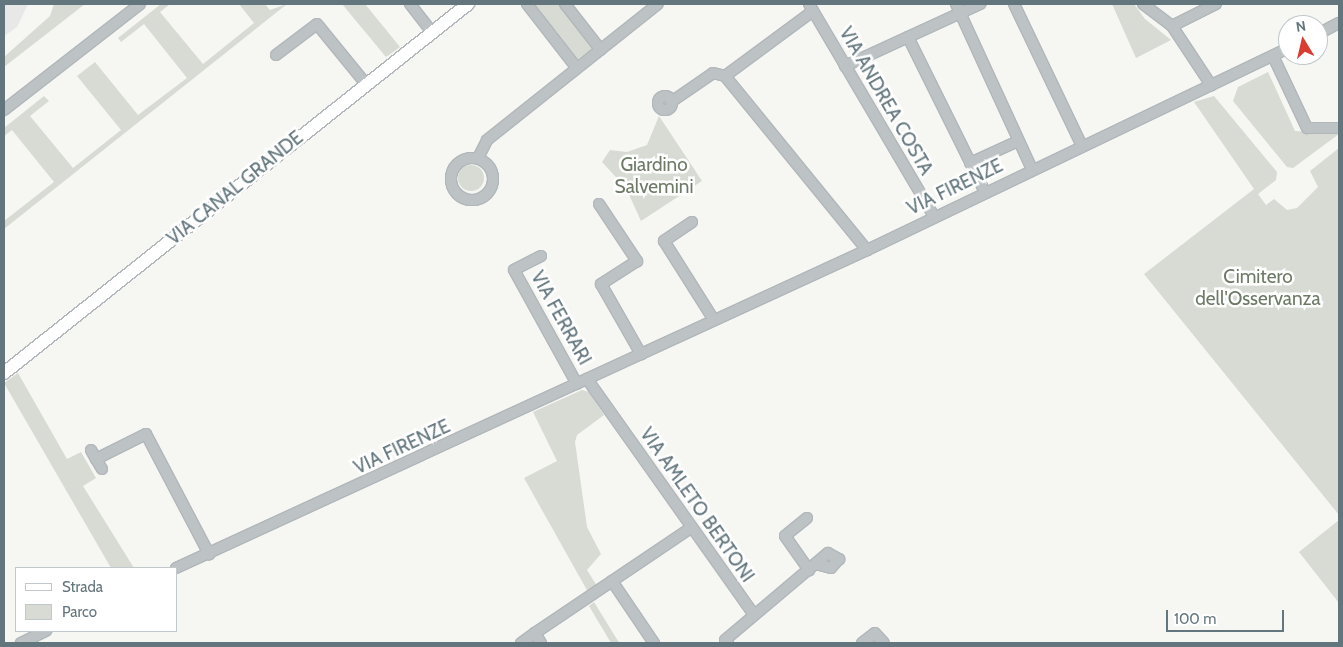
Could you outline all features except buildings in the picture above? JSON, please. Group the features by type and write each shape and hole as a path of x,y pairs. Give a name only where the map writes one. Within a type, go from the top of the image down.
{"main road":[{"name":"VIA CANAL GRANDE","path":"5,369 468,4"}],"street":[{"path":"4,110 140,4"},
{"path":"410,4 432,32"},
{"path":"527,4 576,68"},
{"path":"565,4 601,50"},
{"path":"478,158 489,166 493,185 479,199 466,199 454,190 451,176 458,163 478,158 488,140 658,4"},
{"path":"845,66 908,37 958,8 980,4"},
{"path":"1014,4 1082,146"},
{"path":"1143,4 1172,26 1211,85"},
{"path":"1172,26 1216,4"},
{"path":"725,76 811,7"},
{"name":"VIA ANDREA COSTA","path":"811,7 934,216"},
{"path":"958,8 1032,169"},
{"path":"276,55 317,24 366,84"},
{"path":"908,37 985,192"},
{"name":"VIA FIRENZE","path":"178,567 867,250 1032,169 1278,53"},
{"path":"1272,56 1307,128 1339,128"},
{"path":"672,102 714,73 725,76 867,250"},
{"path":"970,164 1018,141"},
{"path":"599,204 637,261 601,284 642,354"},
{"path":"692,222 664,241 714,320"},
{"name":"VIA FERRARI","path":"541,256 514,270 582,382"},
{"name":"VIA AMLETO BERTONI","path":"582,382 692,527 754,615"},
{"path":"102,469 94,455 146,434 209,554"},
{"path":"728,643 725,640 812,567 785,536 807,518"},
{"path":"520,643 692,527"},
{"path":"612,581 654,643"},
{"path":"21,643 44,632"},
{"path":"535,633 541,643"},
{"path":"862,643 875,633 884,643"}],"shaded area":[{"path":"4,4 28,4 17,27 4,36"}],"green space":[{"path":"54,4 85,4 4,67 4,57 50,16"},
{"path":"161,4 170,4 160,12 203,64 254,23 239,4 265,4 270,10 287,4 4,229 4,221 54,182 12,130 4,136 4,128 44,96 49,101 30,116 73,168 121,130 77,76 95,62 138,115 187,78 144,24 121,42 118,38"},
{"path":"342,4 365,4 400,47 386,57"},
{"path":"535,4 558,4 593,48 578,59"},
{"path":"1112,4 1134,4 1145,19 1171,40 1136,58"},
{"path":"1268,72 1295,131 1339,134 1293,168 1287,167 1233,101 1238,87"},
{"name":"Cimitero dell'Osservanza","path":"1214,96 1277,172 1276,180 1258,194 1266,205 1274,199 1287,210 1297,208 1318,187 1310,171 1339,148 1339,515 1144,274 1254,189 1194,102"},
{"name":"Giardino Salvemini","path":"659,116 702,181 641,221 626,188 602,162 610,150 627,152 647,145"},
{"path":"471,165 480,169 484,178 480,187 471,191 462,187 458,178 462,169"},
{"path":"18,373 67,459 81,452 96,478 83,486 133,567 110,567 4,383"},
{"path":"582,390 589,392 604,415 577,435 575,442 587,527 601,554 587,570 597,586 588,592 524,478 557,461 533,412"},
{"path":"1339,520 1339,603 1299,552"},
{"path":"594,602 620,643 611,643 589,606"}]}
